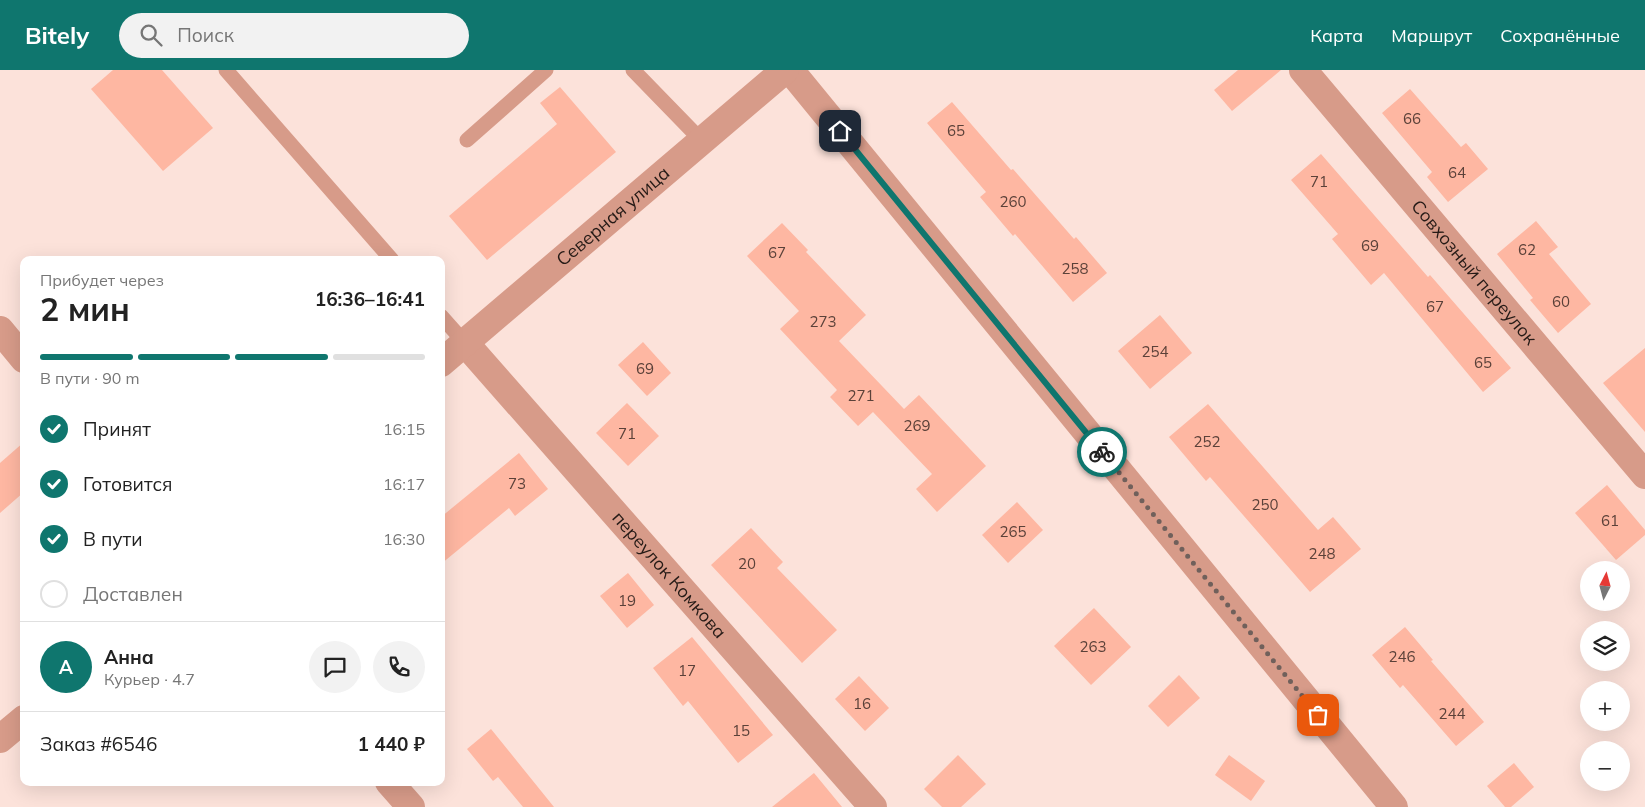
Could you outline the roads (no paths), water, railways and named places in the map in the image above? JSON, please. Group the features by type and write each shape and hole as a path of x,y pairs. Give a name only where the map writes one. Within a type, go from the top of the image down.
{"street":[{"name":"Северная улица","path":"445,360 785,70"},
{"path":"790,70 1394,807"},
{"name":"Совхозный переулок","path":"1303,70 1645,475"},
{"path":"0,330 20,353"},
{"name":"переулок Комкова","path":"465,343 873,807"},
{"path":"0,739 20,722"},
{"path":"392,786 410,807"}],"lane":[{"path":"226,70 389,256"},
{"path":"466,140 546,70"},
{"path":"633,70 702,141"},
{"path":"445,320 465,343"}]}
